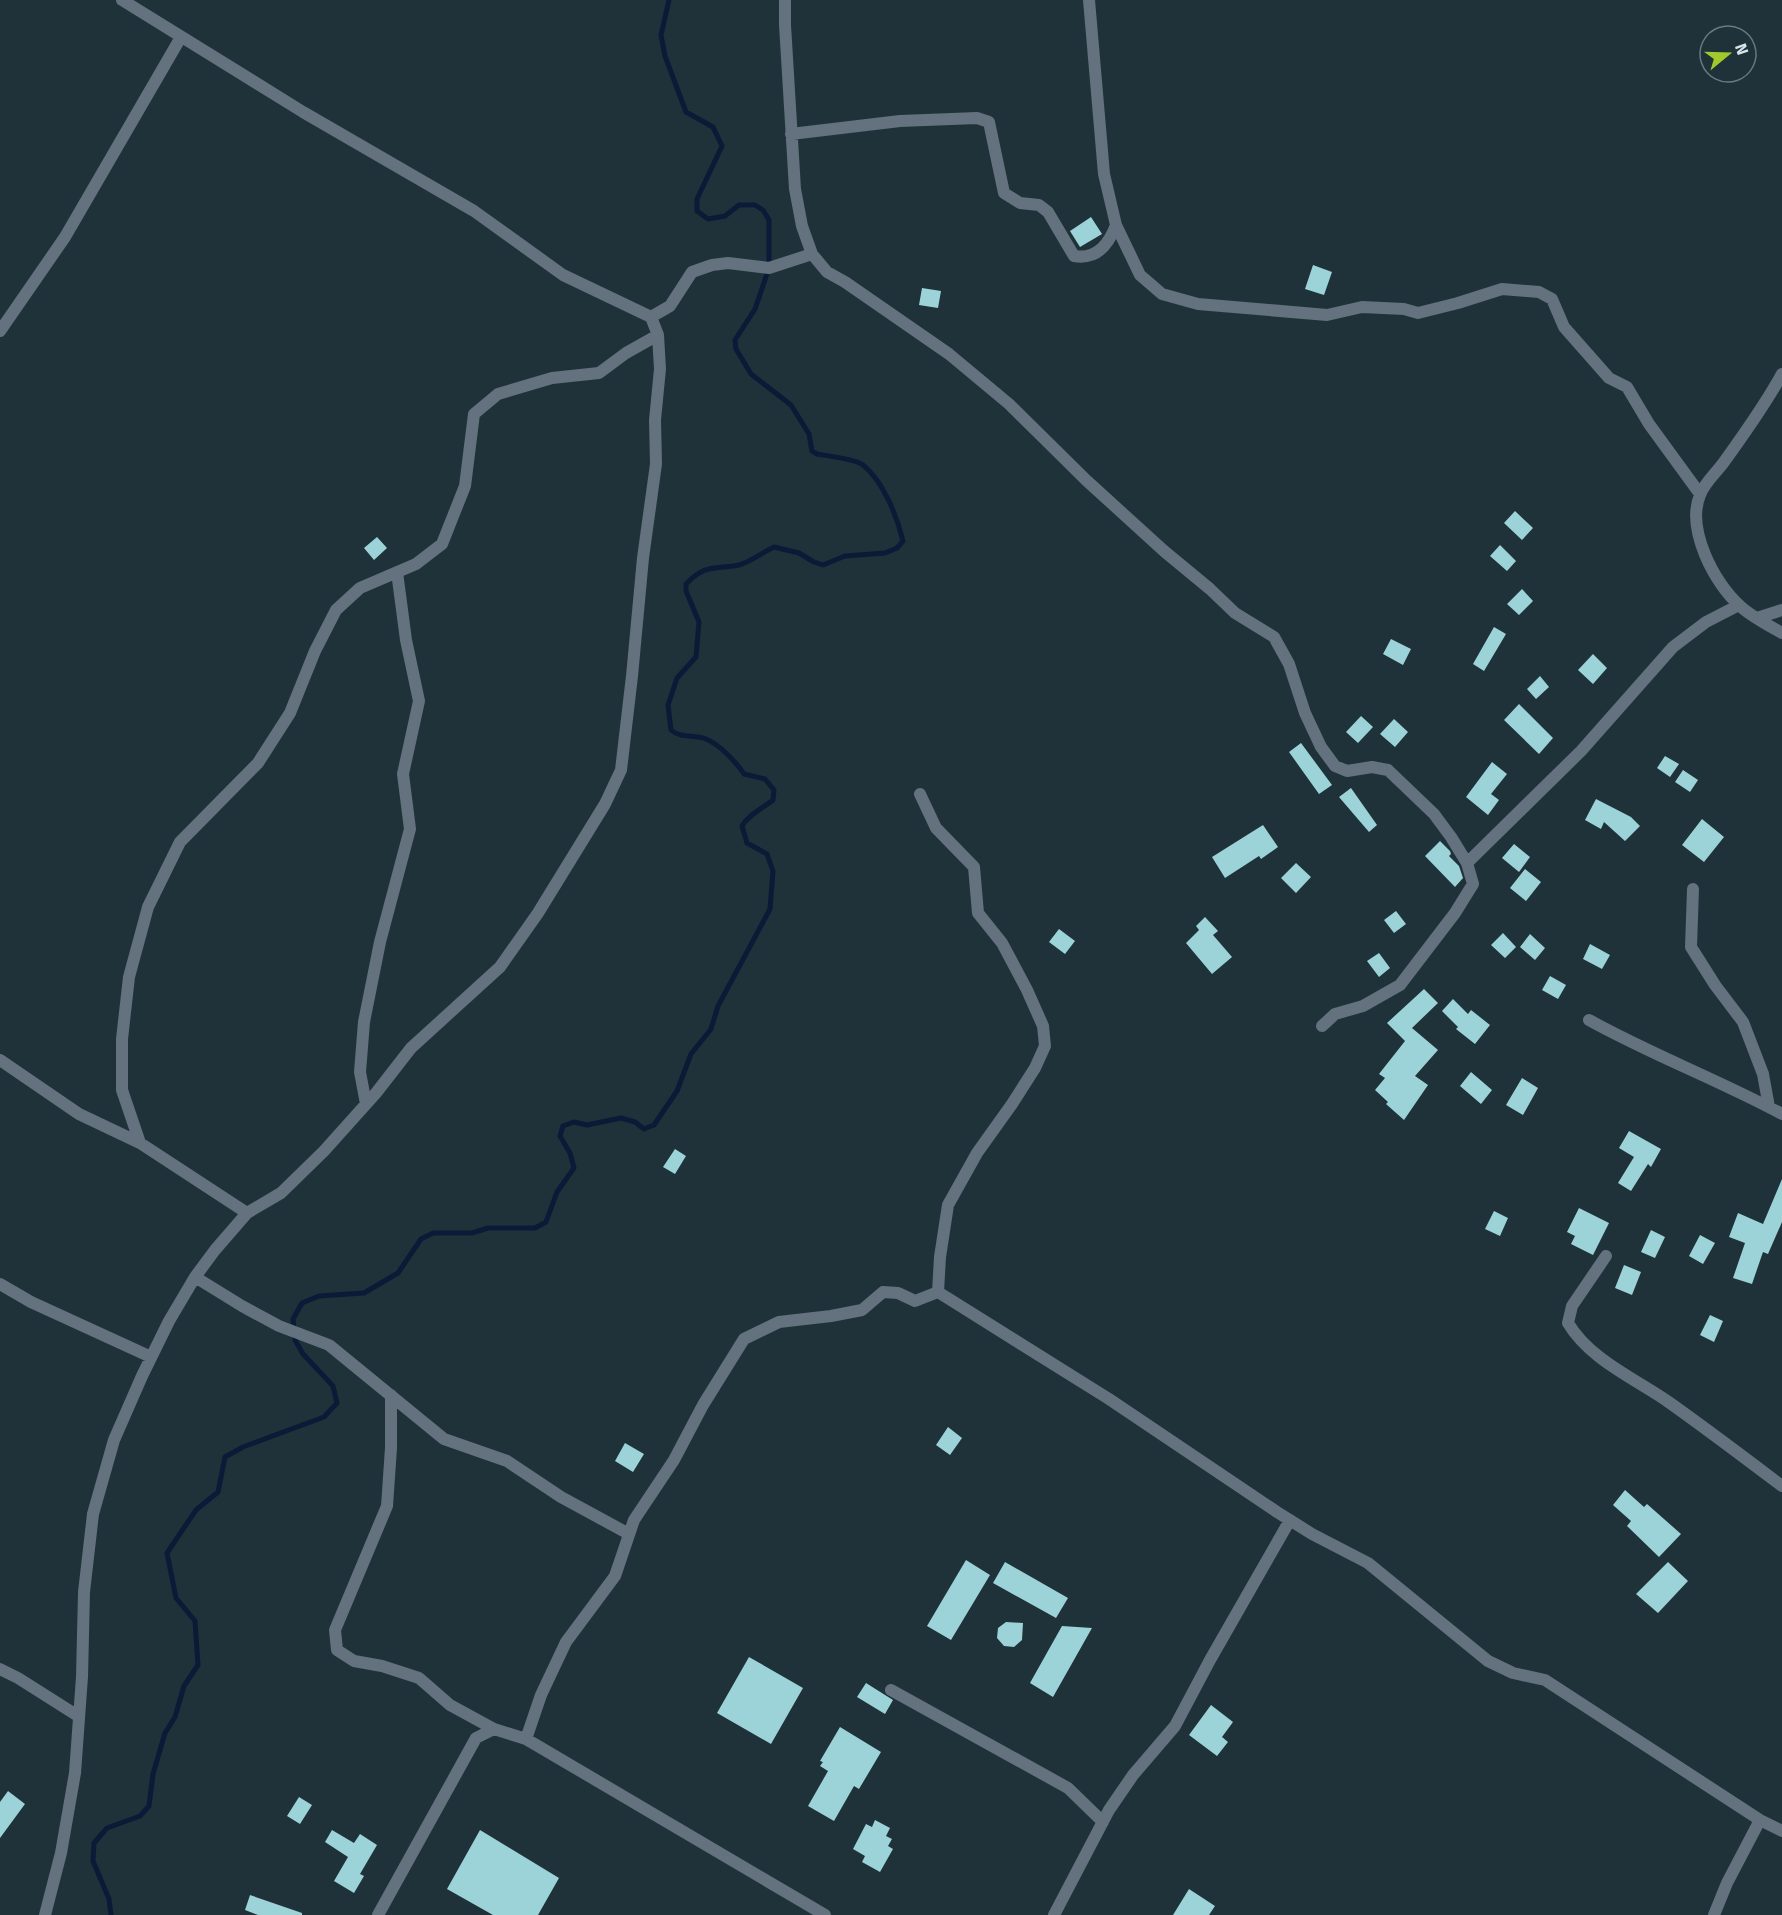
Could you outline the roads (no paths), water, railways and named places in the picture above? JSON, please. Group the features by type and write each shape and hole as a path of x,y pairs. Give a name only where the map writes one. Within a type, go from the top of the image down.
{"street":[{"path":"45,1915 61,1853 75,1773 82,1677 84,1592 93,1514 114,1440 169,1321 195,1277 247,1213 281,1193 324,1151 411,1048 500,966 538,913 605,804 621,770 643,558 656,464 655,420 660,369 658,335 651,317 563,274 474,211 303,112 122,0"},
{"path":"785,0 784,25 795,189 802,226 812,255 827,272 949,354 1009,404 1164,551 1235,613 1274,638 1289,664 1305,713 1321,747 1335,766 1347,771 1372,767 1388,770 1434,814 1467,863 1473,884 1455,913 1400,985 1363,1006 1335,1014 1322,1026"},
{"path":"1089,0 1104,174 1116,225 1140,275 1162,294 1198,304 1327,315 1362,306 1404,309 1418,313 1502,289 1539,292 1552,299 1564,327 1593,362 1609,378 1627,387 1649,424 1700,494"},
{"path":"0,331 65,237 181,37"},
{"path":"791,134 900,121 977,118 989,122 1005,193 1020,203 1039,205 1048,212 1074,256 1082,257 1096,252 1109,242 1116,225"},
{"path":"651,317 670,306 692,272 712,265 728,263 769,268 812,255"},
{"path":"140,1143 122,1090 122,1039 129,977 148,907 180,842 258,763 265,753 290,713 315,651 336,610 360,588 416,564 441,544 465,486 474,414 498,394 552,378 599,373 626,353 658,335"},
{"path":"1782,374 1763,409 1700,494 1696,523 1700,542 1709,564 1739,605 1782,633"},
{"path":"366,1104 360,1072 364,1022 380,942 410,829 403,774 419,701 406,640 397,572"},
{"path":"1467,863 1581,751 1673,647 1706,622 1739,605"},
{"path":"1757,618 1782,610"},
{"path":"920,794 936,828 974,867 978,913 1002,943 1027,990 1043,1026 1045,1046 1035,1068 977,1153 948,1205 940,1257 938,1292"},
{"path":"1693,889 1691,947 1714,985 1743,1022 1763,1074 1769,1107"},
{"path":"1589,1020 1626,1041 1782,1114"},
{"path":"0,1060 79,1114 140,1143 247,1213"},
{"path":"1606,1256 1572,1306 1568,1323 1578,1339 1610,1364 1669,1402 1782,1486"},
{"path":"195,1277 279,1326 328,1345 444,1439 507,1461 561,1497 629,1534"},
{"path":"0,1284 31,1302 151,1357"},
{"path":"526,1739 541,1695 566,1642 615,1576 634,1520 674,1460 703,1405 744,1339 779,1322 862,1310 884,1292 898,1293 915,1301 938,1292"},
{"path":"938,1292 1109,1399 1290,1520 1368,1563 1488,1661 1513,1673 1545,1680 1760,1820 1782,1831"},
{"path":"391,1395 391,1448 387,1506 335,1630 337,1650 354,1660 419,1678 450,1705 494,1729 526,1739 825,1915"},
{"path":"1054,1915 1103,1822 1133,1775 1175,1726 1290,1520"},
{"path":"0,1669 78,1716"},
{"path":"891,1690 1068,1788 1103,1822"},
{"path":"378,1915 476,1738 494,1729"},
{"path":"1714,1915 1726,1883 1760,1820"}],"waterway":[{"path":"111,1915 109,1899 93,1861 94,1843 107,1828 140,1816 149,1806 153,1774 165,1733 175,1717 184,1686 198,1665 195,1621 176,1598 167,1553 196,1510 218,1492 225,1457 243,1447 324,1417 337,1403 333,1386 303,1354 295,1340 293,1319 302,1303 319,1296 364,1293 398,1273 421,1239 433,1233 472,1233 488,1228 535,1228 546,1222 557,1192 574,1168 570,1153 560,1136 563,1126 574,1122 587,1125 621,1118 635,1122 644,1129 654,1125 677,1091 691,1054 711,1029 718,1006 770,909 773,871 767,854 747,843 742,826 752,815 773,800 774,790 765,779 744,774 727,754 711,741 675,733 671,730 668,705 677,678 696,657 699,622 686,591 686,584 705,570 739,565 774,547 799,553 823,565 845,556 885,553 897,548 903,541 897,521 877,480 863,465 812,451 809,434 791,405 751,374 736,349 735,340 755,309 769,268 769,220 763,210 755,205 739,205 725,216 708,219 697,211 697,199 722,146 713,127 686,112 665,56 661,35 669,0"}]}
